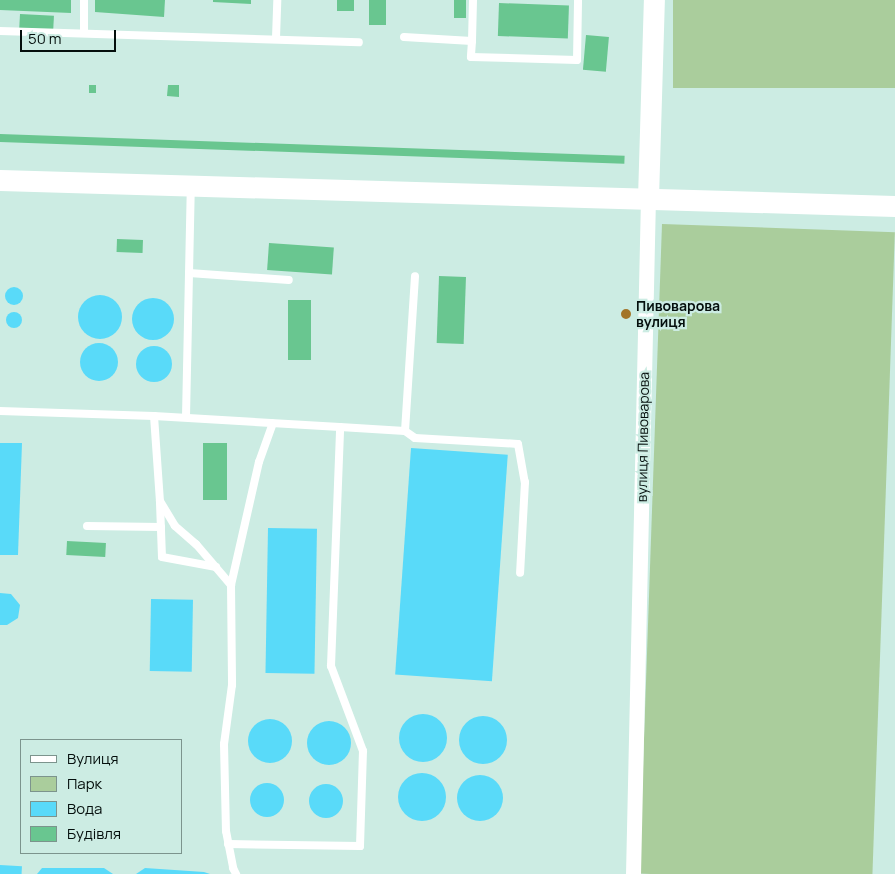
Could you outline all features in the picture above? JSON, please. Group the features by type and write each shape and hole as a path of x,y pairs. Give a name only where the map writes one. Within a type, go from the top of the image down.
{"main road":[{"name":"вулиця Пивоварова","path":"648,198 654,0"},
{"path":"0,180 895,206"}],"street":[{"name":"вулиця Пивоварова","path":"633,874 648,198"}],"lane":[{"path":"84,0 84,33"},
{"path":"276,38 277,0"},
{"path":"473,0 471,57 576,60 578,0"},
{"path":"0,31 359,42"},
{"path":"404,37 472,41"},
{"path":"186,417 191,185"},
{"path":"189,273 289,280"},
{"path":"405,431 415,276"},
{"path":"0,411 186,417 405,431 415,438 518,444 525,482 520,573"},
{"path":"154,416 162,558 216,567"},
{"path":"236,874 228,844 224,744 232,685 231,585 236,553 259,462 273,423"},
{"path":"228,844 360,846 363,751 331,666 340,427"},
{"path":"160,501 175,526 196,544 231,585"},
{"path":"87,526 161,527"}],"green space":[{"path":"673,0 895,0 895,88 673,88"},
{"path":"662,224 895,232 872,874 639,874"}],"water":[{"path":"14,287 20,290 23,296 20,302 14,305 8,302 5,296 8,290"},
{"path":"100,295 112,299 118,305 122,317 118,329 112,335 100,339 88,335 82,329 78,317 82,305 88,299"},
{"path":"149,298 157,298 168,304 174,319 168,334 157,340 149,340 138,334 132,323 132,315 138,304"},
{"path":"11,312 17,312 22,317 20,326 11,328 6,323 6,317"},
{"path":"99,343 113,348 118,362 113,376 99,381 85,376 80,362 85,348"},
{"path":"154,346 161,347 167,351 171,357 171,371 167,377 161,381 154,382 147,381 141,377 137,371 136,364 137,357 141,351 147,347"},
{"path":"0,443 22,443 18,555 0,555"},
{"path":"411,448 508,455 492,681 395,674"},
{"path":"268,528 317,529 314,674 265,673"},
{"path":"0,593 11,594 20,605 18,618 7,625 0,625"},
{"path":"151,599 193,600 192,672 150,671"},
{"path":"418,714 428,714 440,721 447,733 447,743 440,755 428,762 418,762 410,758 403,751 399,743 399,733 403,725 410,718"},
{"path":"483,716 492,718 500,723 505,731 507,740 505,749 500,757 492,762 483,764 474,762 466,757 461,749 459,740 461,731 466,723 474,718"},
{"path":"266,719 274,719 286,725 292,741 286,757 274,763 266,763 254,757 248,745 248,737 254,725"},
{"path":"325,721 333,721 345,727 351,743 345,759 333,765 325,765 313,759 307,747 307,739 313,727"},
{"path":"422,773 431,775 439,780 444,788 446,797 444,806 439,814 431,819 422,821 413,819 405,814 400,806 398,797 400,788 405,780 413,775"},
{"path":"476,775 484,775 493,779 499,785 503,798 499,811 493,817 484,821 476,821 467,817 461,811 457,802 457,794 461,785 467,779"},
{"path":"267,783 274,784 279,788 283,793 283,807 279,812 274,816 267,817 260,816 255,812 251,807 250,800 251,793 255,788 260,784"},
{"path":"326,784 333,785 338,789 342,794 342,808 338,813 333,817 326,818 319,817 314,813 310,808 309,801 310,794 314,789 319,785"},
{"path":"0,865 22,866 22,874 0,874"},
{"path":"42,868 104,868 113,874 37,874"},
{"path":"145,868 204,872 210,874 136,874"}],"building":[{"path":"0,0 71,0 71,13 0,10"},
{"path":"95,0 165,0 164,17 95,12"},
{"path":"213,0 251,0 251,4 213,2"},
{"path":"337,0 354,0 354,11 337,11"},
{"path":"369,0 386,0 386,25 369,25"},
{"path":"454,0 466,0 466,18 454,18"},
{"path":"499,3 569,5 568,38 498,36"},
{"path":"20,14 54,16 53,30 19,28"},
{"path":"586,35 609,37 606,72 583,70"},
{"path":"89,85 96,85 96,93 89,93"},
{"path":"168,85 179,85 179,97 167,96"},
{"path":"0,134 625,156 624,164 0,142"},
{"path":"117,239 143,240 143,253 117,252"},
{"path":"269,243 334,248 332,274 267,270"},
{"path":"439,276 466,277 464,344 437,343"},
{"path":"288,300 311,300 311,360 288,360"},
{"path":"203,443 227,443 227,500 203,500"},
{"path":"67,541 106,543 105,557 66,555"}],"place":[{"name":"Пивоварова вулиця","path":"626,314"}]}
